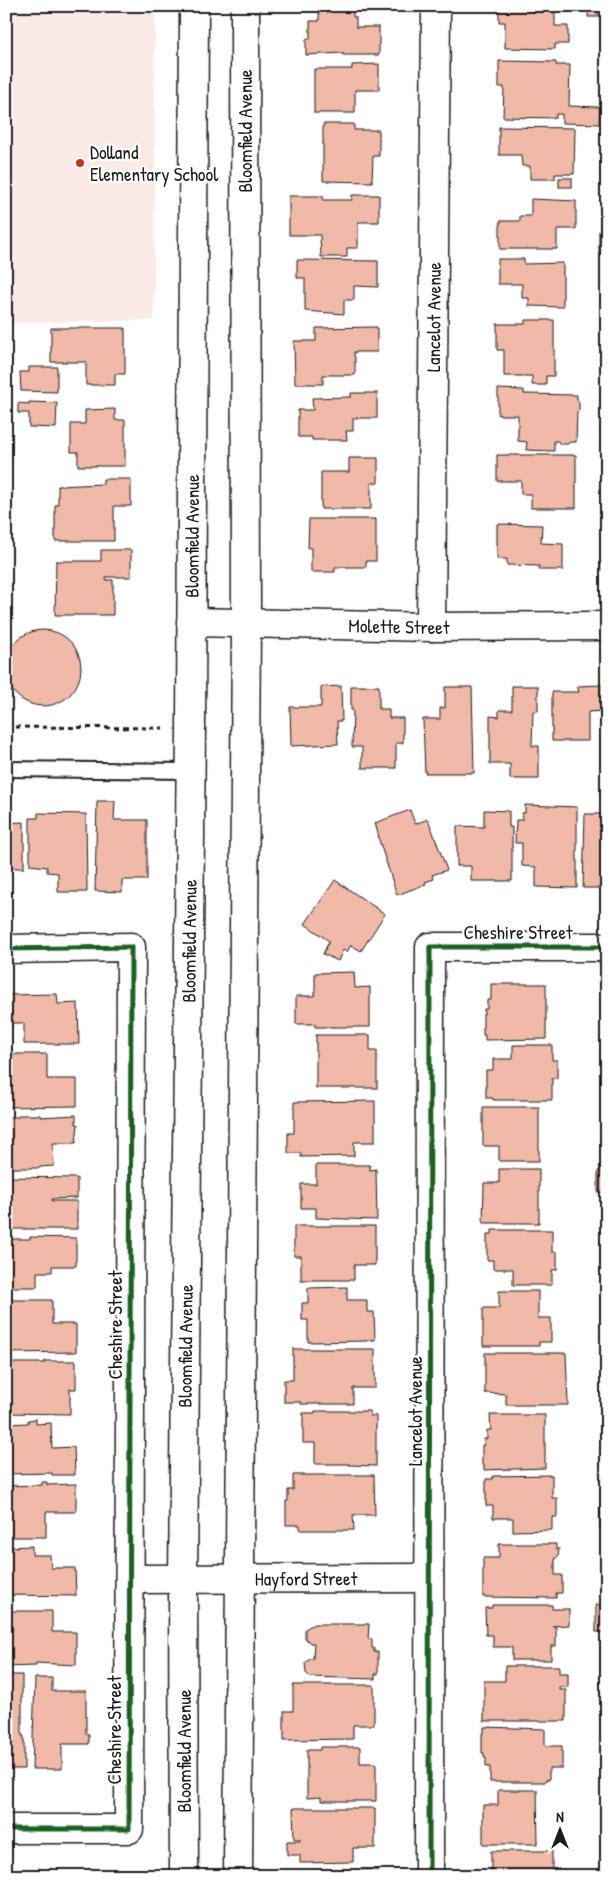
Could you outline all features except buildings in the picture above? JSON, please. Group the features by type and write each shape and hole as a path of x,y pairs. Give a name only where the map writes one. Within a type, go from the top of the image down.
{"main road":[{"name":"Bloomfield Avenue","path":"184,1876 183,1580 191,728 194,6"},
{"name":"Bloomfield Avenue","path":"238,1876 246,623 245,6"},
{"name":"Lancelot Avenue","path":"431,627 436,6"},
{"name":"Molette Street","path":"191,622 431,627 607,626"},
{"name":"Cheshire Street","path":"6,949 131,947 129,1828 6,1829"},
{"name":"Lancelot Avenue","path":"429,1876 430,947"},
{"name":"Cheshire Street","path":"430,947 607,947"},
{"name":"Hayford Street","path":"130,1579 430,1578"}],"lane":[{"path":"6,769 190,771"}],"path":[{"path":"6,727 191,728"}],"shaded area":[{"name":"Dolland Elementary School","path":"6,6 155,6 154,320 6,323"}],"cycle path":[{"path":"6,949 131,947 129,1829 6,1829"},
{"path":"429,1876 430,947 607,947"}],"place":[{"name":"Dolland Elementary School","path":"80,163"}]}
